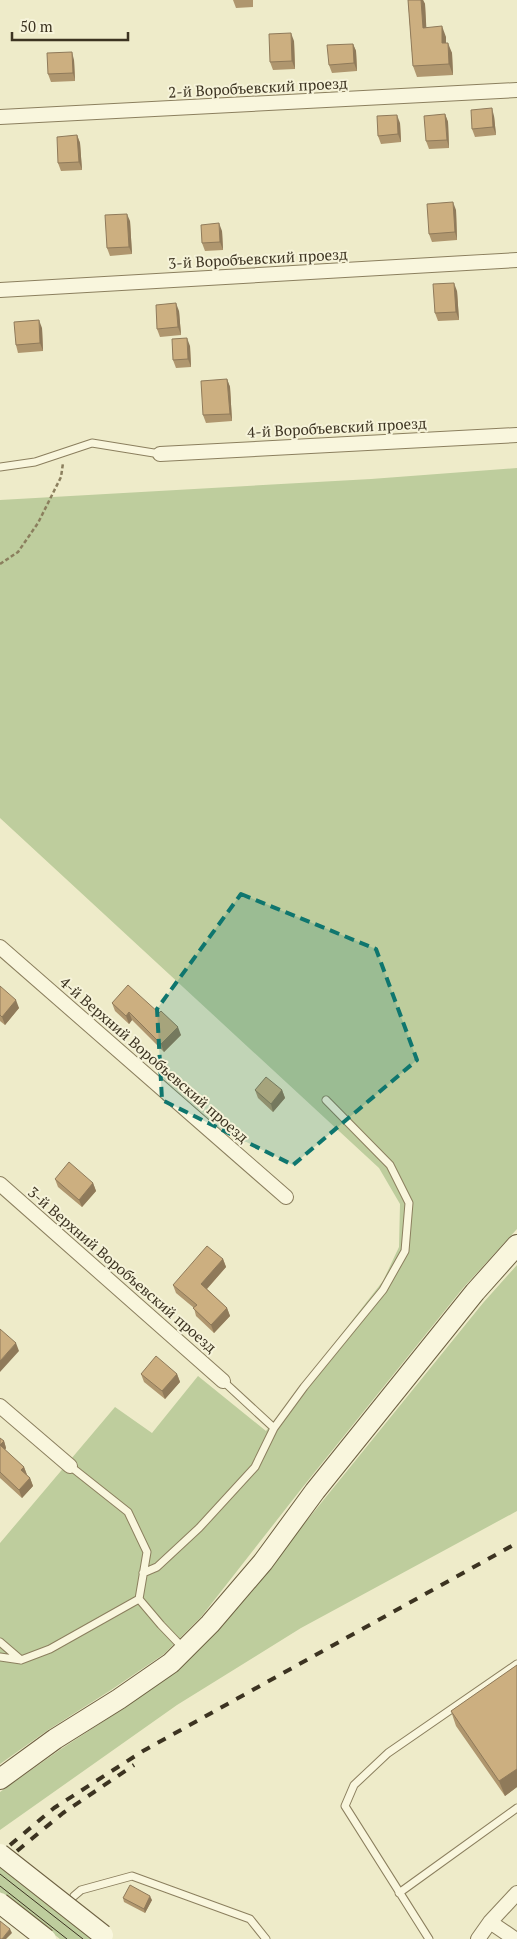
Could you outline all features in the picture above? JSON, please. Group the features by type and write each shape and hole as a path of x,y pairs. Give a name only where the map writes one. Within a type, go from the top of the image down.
{"street":[{"name":"2-й Воробъевский проезд","path":"0,117 517,90"},
{"name":"3-й Воробъевский проезд","path":"0,290 517,260"},
{"name":"4-й Воробъевский проезд","path":"160,454 517,435"},
{"name":"4-й Верхний Воробъевский проезд","path":"0,948 286,1197"},
{"name":"3-й Верхний Воробъевский проезд","path":"0,1184 223,1381"},
{"path":"0,1780 55,1739 119,1699 171,1663 210,1624 263,1562 315,1491 475,1292 517,1246"},
{"path":"0,1406 70,1466"},
{"path":"0,1854 105,1937"},
{"path":"478,1939 490,1922 517,1893"},
{"path":"0,1903 46,1939"},
{"path":"490,1922 515,1939"}],"lane":[{"path":"0,467 35,462 92,443 160,454"},
{"path":"144,1573 157,1567 199,1528 255,1467 274,1428 304,1387 383,1290 405,1251 409,1203 390,1165 326,1100"},
{"path":"223,1381 274,1428"},
{"path":"70,1466 128,1512 147,1552 139,1599 160,1626 185,1649"},
{"path":"0,1657 21,1660 50,1649 139,1599"},
{"path":"0,1642 21,1660"},
{"path":"429,1939 345,1806 354,1785 388,1753 517,1664"},
{"path":"399,1893 517,1808"},
{"path":"74,1896 81,1890 132,1876 250,1919 266,1939"}],"path":[{"path":"0,564 18,552 38,523 62,477 65,452"}],"highlighted area":[{"path":"241,894 376,949 417,1060 293,1165 162,1100 157,1009"}],"green space":[{"path":"517,468 517,1229 463,1288 201,1617 164,1654 0,1764 0,1543 115,1407 152,1433 198,1376 266,1431 383,1281 399,1247 400,1204 379,1168 0,818 0,500 371,479"},
{"path":"517,1265 517,1511 301,1628 177,1705 0,1830 0,1792 124,1708 176,1669 215,1634 483,1303"},
{"path":"0,1867 92,1939 60,1939 0,1892"}],"building":[{"path":"408,0 421,0 423,28 442,26 442,43 448,43 449,64 413,66"},
{"path":"291,33 292,61 270,62 269,34"},
{"path":"353,44 354,63 329,65 327,45"},
{"path":"72,52 73,73 48,74 47,53"},
{"path":"492,108 493,127 472,129 471,110"},
{"path":"445,114 447,140 426,141 424,116"},
{"path":"397,115 398,134 378,136 377,116"},
{"path":"77,135 79,162 58,163 57,137"},
{"path":"453,202 455,232 429,234 427,204"},
{"path":"127,214 129,247 107,248 105,215"},
{"path":"219,223 220,242 202,243 201,225"},
{"path":"454,283 456,312 435,313 433,284"},
{"path":"176,303 178,327 157,329 156,305"},
{"path":"39,320 40,343 16,345 14,322"},
{"path":"187,338 188,359 173,360 172,339"},
{"path":"227,379 230,414 203,415 201,381"},
{"path":"128,985 159,1013 161,1011 178,1027 161,1044 129,1012 126,1016 112,1003"},
{"path":"0,986 16,1000 2,1017 0,1015"},
{"path":"266,1077 282,1090 271,1104 255,1090"},
{"path":"69,1162 93,1183 79,1200 55,1179"},
{"path":"207,1246 223,1259 201,1284 227,1308 211,1325 193,1308 197,1305 173,1285"},
{"path":"0,1329 16,1343 0,1361"},
{"path":"156,1356 177,1374 162,1391 141,1374"},
{"path":"0,1445 24,1467 21,1470 30,1478 19,1490 0,1472"},
{"path":"517,1665 517,1769 499,1781 451,1711"},
{"path":"130,1885 150,1896 144,1909 123,1898"},
{"path":"0,1921 10,1929 2,1939 0,1939"}],"tram line":[{"path":"0,1874 83,1939"},
{"path":"0,1886 67,1939"}],"railway":[{"path":"10,1845 54,1808 143,1751 517,1543"},
{"path":"17,1851 63,1813 134,1765"}]}
